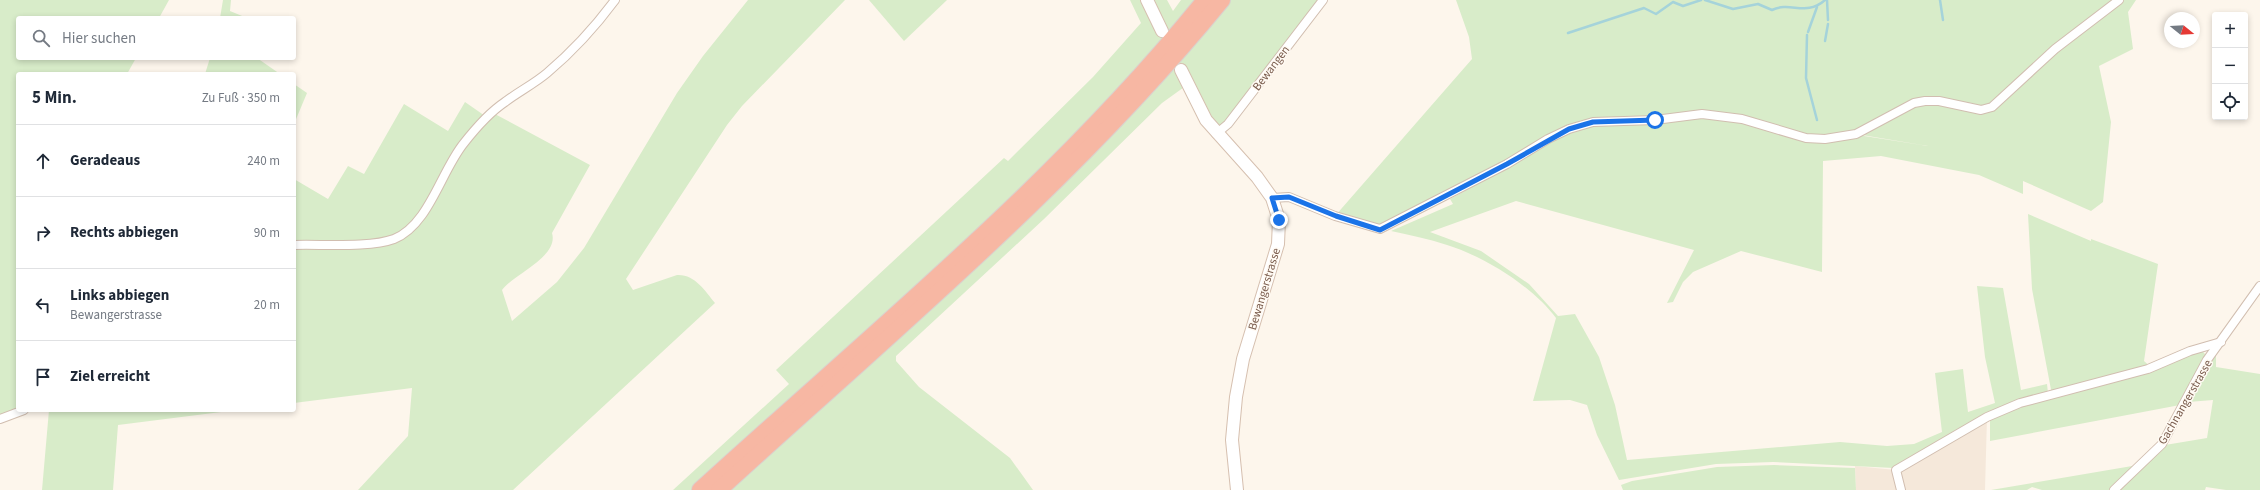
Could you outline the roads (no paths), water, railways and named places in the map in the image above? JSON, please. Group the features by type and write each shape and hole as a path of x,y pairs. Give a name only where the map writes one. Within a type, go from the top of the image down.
{"highway":[{"path":"700,490 943,271 1037,182 1148,67 1205,0"},
{"path":"719,490 913,316 1045,192 1151,83 1222,0"}],"street":[{"path":"296,245 377,243 394,239 409,230 419,220 450,162 464,142 503,103 546,74 593,30 615,0"},
{"path":"1147,0 1162,31"},
{"name":"Bewangen","path":"1216,134 1228,124 1323,0"},
{"path":"1272,198 1289,197 1336,216 1380,230 1507,164 1548,139 1569,129 1593,122 1655,120 1702,114 1742,119 1806,138 1825,139 1856,134 1914,104 1925,101 1939,102 1981,110 1992,107 2055,50 2119,0"},
{"name":"Bewangerstrasse","path":"1181,70 1194,99 1216,134 1257,177 1272,198 1279,220 1278,244 1243,359 1236,397 1232,440 1237,490"},
{"name":"Gachnangerstrasse","path":"2114,490 2162,444 2178,417 2201,371 2260,286"},
{"path":"1901,490 1896,470 1987,417 2020,403 2148,369 2190,351 2221,342"},
{"path":"0,419 19,412"}],"waterway":[{"path":"1568,33 1644,8 1656,14 1673,2 1683,6 1701,0"},
{"path":"1705,0 1733,9 1758,4 1772,10 1786,7 1811,7 1818,5 1825,0"},
{"path":"1827,0 1828,20"},
{"path":"1940,0 1943,20"},
{"path":"1808,32 1817,7"},
{"path":"1825,41 1828,24"},
{"path":"1807,35 1806,78 1817,120"}]}
